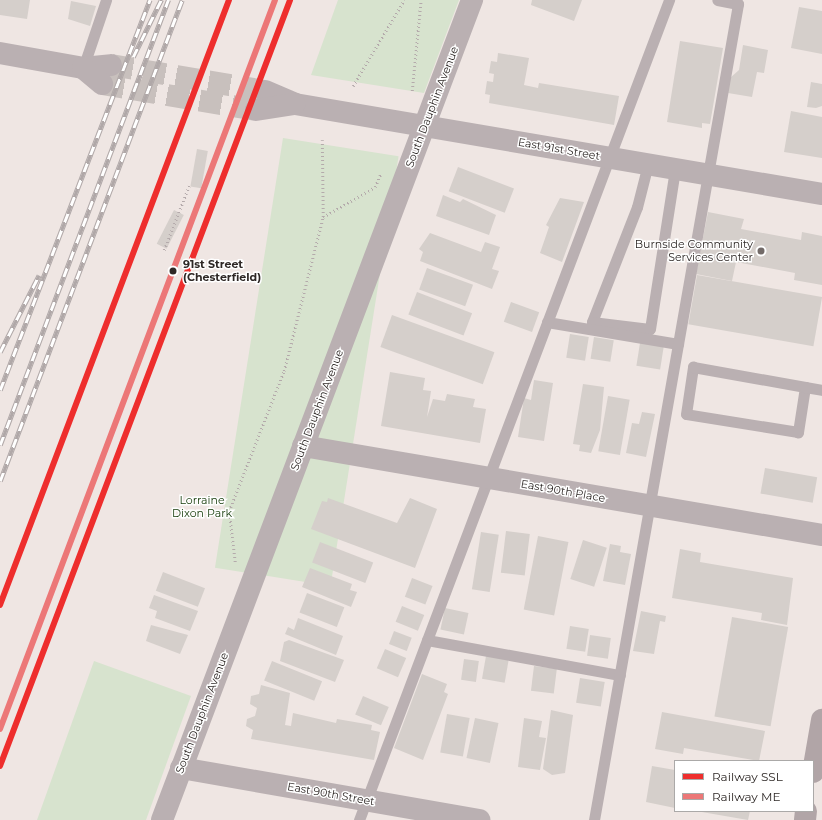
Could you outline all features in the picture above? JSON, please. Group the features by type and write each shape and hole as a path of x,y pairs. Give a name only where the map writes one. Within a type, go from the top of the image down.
{"main road":[{"path":"814,766 822,720"}],"street":[{"name":"South Dauphin Avenue","path":"162,820 472,0"},
{"path":"0,53 83,68 107,75"},
{"name":"East 91st Street","path":"260,101 295,104 425,125 822,194"},
{"name":"East 90th Place","path":"303,446 822,535"},
{"name":"East 90th Street","path":"181,768 363,810 480,820"}],"lane":[{"path":"83,68 106,0"},
{"path":"363,810 669,0"},
{"path":"594,820 738,4 717,0"},
{"path":"648,164 637,207 592,322 650,329 674,169"},
{"path":"547,322 678,344"},
{"path":"805,387 798,432 686,414 693,367 822,390"},
{"path":"427,640 620,675"}],"path":[{"path":"353,86 404,0"},
{"path":"412,96 421,0"},
{"path":"235,566 229,511 284,371 323,217 322,140"},
{"path":"323,217 375,186 384,165"},
{"path":"164,250 189,186"}],"green space":[{"path":"338,0 459,0 424,93 311,75"},
{"path":"283,138 399,156 331,586 215,568"},
{"path":"94,661 191,696 146,820 37,820"}],"building":[{"path":"0,0 30,0 27,19 0,15"},
{"path":"532,0 582,0 574,21 531,5"},
{"path":"71,1 96,6 90,26 68,19"},
{"path":"799,7 822,11 822,54 791,48"},
{"path":"680,41 723,48 710,124 702,123 702,128 667,122"},
{"path":"743,45 768,50 764,73 757,72 752,97 728,93 730,78 739,70"},
{"path":"498,53 529,58 524,85 538,88 539,83 619,96 614,125 489,103 490,95 485,94 487,81 493,82 494,74 489,73 491,61 497,62"},
{"path":"811,82 822,84 822,106 816,108 807,107"},
{"path":"791,111 822,117 822,158 784,152"},
{"path":"197,149 208,151 201,188 190,186"},
{"path":"458,167 514,189 505,213 449,191"},
{"path":"443,195 460,202 463,199 496,215 489,235 436,216"},
{"path":"560,198 584,202 562,262 540,253 549,227 546,225"},
{"path":"174,210 184,215 167,249 157,244"},
{"name":"Burnside Community Services Center","path":"708,212 744,219 741,229 801,240 802,232 822,236 822,285 794,280 795,273 736,262 732,281 696,274"},
{"path":"430,233 481,252 485,242 500,247 492,269 499,271 492,289 420,261 423,252 419,249"},
{"path":"427,268 473,285 465,306 419,290"},
{"path":"697,275 822,297 813,346 688,324"},
{"path":"417,292 472,313 463,336 408,314"},
{"path":"511,302 539,312 532,332 504,322"},
{"path":"392,315 494,352 483,384 380,347"},
{"path":"570,334 589,337 585,361 566,358"},
{"path":"594,337 614,340 610,362 591,359"},
{"path":"640,343 664,347 660,369 636,366"},
{"path":"390,372 425,378 423,390 431,391 427,417 433,399 445,401 447,394 475,399 473,407 486,409 480,443 381,426"},
{"path":"534,380 553,383 544,441 518,437 524,398 531,400"},
{"path":"583,384 604,387 600,430 591,453 579,451 580,445 573,444"},
{"path":"608,396 630,400 620,455 598,451"},
{"path":"642,412 655,414 646,457 626,453 632,423 639,424"},
{"path":"765,468 817,477 813,503 760,494"},
{"path":"328,498 397,523 410,498 437,509 415,568 311,529 322,501 327,502"},
{"path":"506,531 530,534 525,576 501,573"},
{"path":"481,532 499,535 490,592 472,589"},
{"path":"538,536 568,542 554,616 524,610"},
{"path":"583,540 607,548 594,587 570,579"},
{"path":"320,542 373,562 365,583 312,563"},
{"path":"610,544 621,546 620,552 631,554 625,585 603,581"},
{"path":"680,549 701,553 700,562 793,578 787,625 761,620 762,613 672,598"},
{"path":"310,568 352,584 350,590 357,592 351,607 302,587"},
{"path":"163,572 205,588 198,607 156,591"},
{"path":"412,578 433,586 425,605 405,597"},
{"path":"307,593 344,607 337,627 299,613"},
{"path":"154,595 198,611 190,631 155,618 157,611 149,608"},
{"path":"402,606 424,615 418,631 396,622"},
{"path":"445,608 468,613 464,635 440,630"},
{"path":"641,611 666,616 665,622 660,621 654,654 633,651"},
{"path":"732,617 788,627 771,726 714,716"},
{"path":"298,618 343,636 336,655 285,634 288,627 294,630"},
{"path":"151,625 188,635 180,654 146,641"},
{"path":"570,626 589,629 585,652 566,649"},
{"path":"394,631 412,638 407,651 389,644"},
{"path":"590,635 611,638 608,659 587,656"},
{"path":"289,640 344,660 335,682 280,661 284,642"},
{"path":"385,649 406,658 398,677 377,668"},
{"path":"486,656 509,660 505,683 482,679"},
{"path":"464,659 479,661 476,682 461,680"},
{"path":"272,661 322,681 314,701 264,680"},
{"path":"534,666 557,669 554,694 531,691"},
{"path":"422,674 447,684 444,692 448,694 423,760 394,748"},
{"path":"580,678 605,682 601,707 576,703"},
{"path":"261,685 290,693 285,725 291,726 293,713 336,723 337,719 372,725 371,730 380,732 374,760 251,739 253,730 246,726 247,719 255,716 257,708 250,704 251,696 259,694"},
{"path":"363,696 389,707 381,725 355,714"},
{"path":"551,710 573,715 565,773 552,775 543,769"},
{"path":"662,712 765,731 759,760 684,748 683,754 655,749"},
{"path":"447,714 470,718 463,756 440,752"},
{"path":"475,718 498,723 490,763 466,758"},
{"path":"524,718 542,721 539,737 546,738 540,770 518,767"},
{"path":"652,766 674,770 674,808 646,802"},
{"path":"702,812 750,812 748,820"}],"tunnel":[{"path":"111,65 265,91"},
{"path":"102,84 256,110"}],"railway":[{"path":"0,390 150,0"},
{"path":"133,57 161,0"},
{"path":"0,445 168,0"},
{"path":"0,481 182,0"},
{"path":"0,352 39,275"}],"rail line":[{"name":"SSL","path":"0,605 229,0"},
{"name":"ME","path":"0,729 275,0"},
{"name":"SSL","path":"0,766 290,0"}],"place":[{"name":"Burnside Community Services Center","path":"761,251"},
{"name":"91st Street (Chesterfield)","path":"173,271"}],"park label":[{"name":"Lorraine Dixon Park","path":"202,507"}]}
